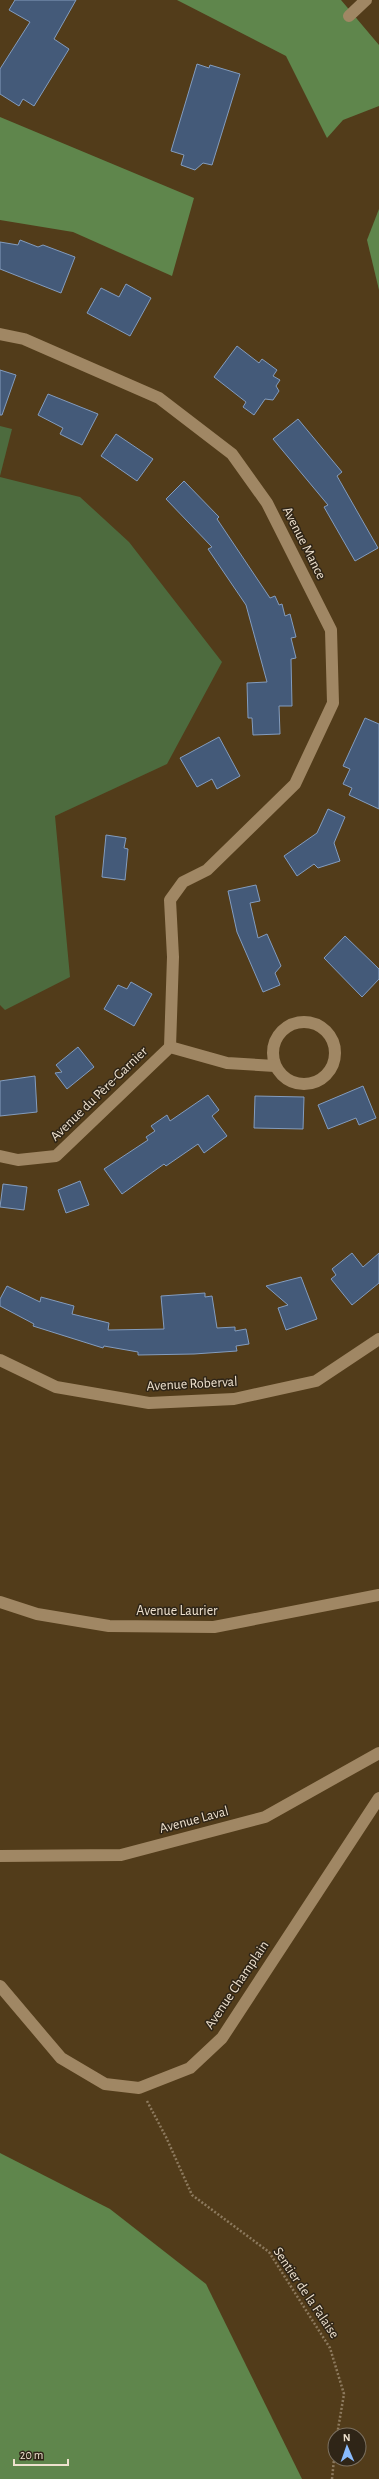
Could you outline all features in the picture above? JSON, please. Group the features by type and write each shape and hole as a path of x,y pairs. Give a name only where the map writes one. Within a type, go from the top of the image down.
{"street":[{"path":"349,16 366,0"},
{"name":"Avenue Mance","path":"0,334 24,339 159,398 232,454 267,503 331,630 333,703 295,784 207,870"},
{"name":"Avenue du Père-Garnier","path":"0,1156 18,1160 56,1156 170,1047 173,957 170,900 183,882 207,870"},
{"path":"296,1022 315,1024 327,1032 332,1039 335,1054 334,1062 327,1074 315,1082 306,1084 292,1082 280,1074 275,1066 273,1053 276,1039 288,1026 296,1022"},
{"name":"Avenue du Père-Garnier","path":"170,1047 227,1062 275,1066"},
{"name":"Avenue Roberval","path":"0,1360 56,1387 149,1403 234,1399 316,1381 379,1339"},
{"name":"Avenue Laurier","path":"0,1602 37,1614 109,1626 214,1627 379,1595"},
{"name":"Avenue Laval","path":"0,1856 121,1855 265,1817 379,1753"},
{"name":"Avenue Champlain","path":"0,1986 61,2058 104,2084 139,2088 190,2068 222,2038 379,1798"}],"path":[{"name":"Sentier de la Falaise","path":"139,2088 166,2138 192,2195 269,2252 330,2348 344,2394 338,2427"},
{"path":"332,2479 333,2467"}],"green space":[{"path":"177,0 341,0 379,45 379,106 343,120 327,138 286,56"},
{"path":"0,117 194,198 172,276 73,232 0,220"},
{"path":"379,209 379,290 367,240"},
{"path":"0,426 12,429 0,476"},
{"path":"0,477 80,497 129,542 222,662 167,764 55,816 70,977 5,1010 0,1005"},
{"path":"0,2153 110,2209 206,2284 302,2479 0,2479"}],"building":[{"path":"15,0 76,0 54,39 69,49 34,106 23,99 19,106 0,94 0,69 30,22 9,10"},
{"path":"197,64 209,68 210,65 240,74 212,165 203,163 195,170 181,165 184,155 171,151"},
{"path":"20,240 38,247 43,245 75,257 61,293 0,269 0,242 18,245"},
{"path":"126,284 151,298 130,336 87,313 101,288 119,297"},
{"path":"237,346 259,363 262,359 277,370 273,376 280,380 276,386 279,391 273,400 265,399 254,415 243,407 246,402 214,377"},
{"path":"0,370 16,375 2,415 0,415"},
{"path":"48,394 98,414 82,445 60,434 63,428 38,415"},
{"path":"298,419 342,472 337,476 378,548 355,561 324,507 328,505 273,439"},
{"path":"116,434 153,459 137,481 101,456"},
{"path":"184,481 219,517 217,519 270,598 275,596 279,605 282,604 285,616 290,614 296,637 291,638 296,658 291,659 292,706 279,706 280,734 253,735 252,718 248,718 247,683 267,682 246,605 208,549 212,547 166,499"},
{"path":"365,718 379,724 379,809 349,795 352,788 343,784 350,769 343,766"},
{"path":"219,737 240,776 217,789 212,779 197,787 180,758"},
{"path":"328,809 345,817 334,843 340,861 318,868 314,864 297,876 284,856 317,833"},
{"path":"106,835 126,838 124,848 128,849 125,880 102,877"},
{"path":"256,885 260,901 250,903 258,938 267,934 281,966 275,973 280,985 263,992 237,932 228,891"},
{"path":"345,936 379,969 379,979 362,997 324,958"},
{"path":"131,982 152,994 134,1026 104,1009 118,985 127,989"},
{"path":"78,1047 94,1067 67,1089 55,1073 62,1072 56,1065"},
{"path":"35,1076 37,1112 0,1116 0,1081"},
{"path":"363,1086 376,1118 359,1125 356,1118 328,1129 318,1105"},
{"path":"208,1095 219,1110 212,1116 227,1136 204,1153 198,1144 166,1166 164,1164 122,1194 104,1169 148,1140 146,1137 155,1131 151,1126 167,1115 170,1121"},
{"path":"255,1096 304,1097 303,1129 254,1128"},
{"path":"80,1181 89,1205 66,1213 58,1190"},
{"path":"3,1184 27,1187 24,1210 0,1207"},
{"path":"352,1253 363,1267 379,1253 379,1283 352,1305 331,1279 336,1275 332,1269"},
{"path":"301,1277 317,1319 286,1330 278,1308 288,1305 266,1286"},
{"path":"7,1286 40,1302 41,1297 74,1306 72,1314 109,1323 108,1330 164,1329 161,1296 205,1293 205,1297 212,1296 217,1328 235,1327 235,1331 246,1329 249,1344 236,1346 237,1351 194,1354 138,1355 138,1352 104,1346 103,1348 33,1326 34,1324 0,1306 0,1299"}]}
